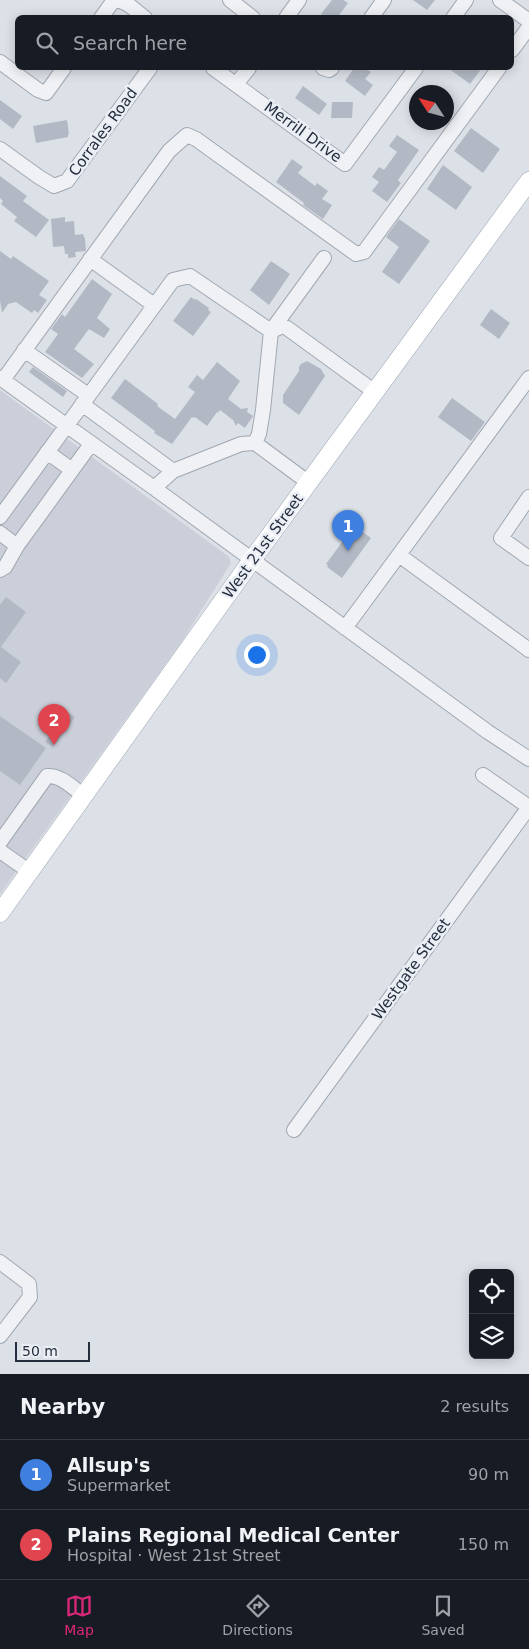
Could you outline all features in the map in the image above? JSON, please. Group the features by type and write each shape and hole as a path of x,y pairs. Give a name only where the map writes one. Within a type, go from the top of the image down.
{"main road":[{"name":"West 21st Street","path":"0,913 252,560 529,182"}],"street":[{"path":"103,15 114,0"},
{"path":"230,0 249,15"},
{"path":"288,15 299,0"},
{"path":"373,15 384,0"},
{"path":"455,15 466,0"},
{"path":"500,0 529,22"},
{"path":"126,2 141,15"},
{"path":"514,47 529,26"},
{"path":"0,62 38,90 46,92 62,70"},
{"name":"Corrales Road","path":"0,149 39,178 54,186 67,181 149,70"},
{"name":"Merrill Drive","path":"216,70 345,164 415,70"},
{"path":"236,84 247,70"},
{"path":"498,70 364,252 356,254 196,139 187,135 169,151 1,379 154,488 488,732 529,759"},
{"path":"255,443 261,426 271,331 324,258"},
{"path":"90,259 154,305"},
{"path":"0,517 173,280 190,276 271,331"},
{"path":"271,331 282,326 288,328 375,392"},
{"path":"24,350 173,471"},
{"path":"345,628 529,378"},
{"path":"154,488 173,471 241,444 255,443 309,483"},
{"path":"0,570 5,568 17,546 91,444"},
{"path":"47,452 72,470"},
{"path":"529,497 501,538 529,558"},
{"path":"0,533 17,546"},
{"path":"399,555 529,650"},
{"path":"483,775 529,807"},
{"path":"0,842 47,776 60,778 84,796"},
{"name":"Westgate Street","path":"294,1130 529,807"},
{"path":"0,851 30,872"},
{"path":"0,1262 28,1284 30,1297 1,1333"}],"shaded area":[{"path":"0,390 221,551 229,557 231,563 182,641 0,894"}],"building":[{"path":"332,0 343,0 348,3 339,15 321,14"},
{"path":"413,0 435,0 427,10"},
{"path":"353,70 368,70 371,72 365,79 373,85 365,96 345,81"},
{"path":"451,70 480,70 470,84"},
{"path":"303,86 327,104 319,115 295,98"},
{"path":"0,100 22,116 13,129 0,119"},
{"path":"332,102 353,102 352,118 331,118"},
{"path":"67,120 68,137 36,143 33,126"},
{"path":"471,128 500,149 483,173 454,151"},
{"path":"397,135 419,150 398,180 401,183 387,202 372,191 379,182 372,177 379,167 384,170 397,152 389,146"},
{"path":"292,159 303,167 298,173 315,186 317,183 328,191 322,199 332,205 323,219 276,182"},
{"path":"443,165 472,187 456,210 427,189"},
{"path":"0,176 27,196 23,201 49,220 36,237 14,221 17,217 1,204 3,201 0,198"},
{"path":"65,217 65,222 74,221 75,235 83,234 85,239 86,251 75,252 76,257 68,258 68,254 65,254 64,246 53,247 51,219"},
{"path":"399,219 430,241 399,284 382,272 399,247 386,237"},
{"path":"0,251 11,259 13,256 49,281 39,295 47,300 38,313 34,310 32,313 16,302 8,304 2,313 0,300"},
{"path":"271,261 290,274 269,305 250,290"},
{"path":"92,279 112,294 97,318 110,329 104,338 89,329 74,349 94,364 82,378 45,352 58,334 51,329 62,314 65,317"},
{"path":"191,297 209,308 208,310 211,312 193,336 173,321"},
{"path":"491,309 510,323 499,339 480,325"},
{"path":"307,361 321,369 325,376 299,415 283,403 283,395 299,371 301,364"},
{"path":"217,362 240,381 228,399 241,409 248,408 247,412 253,416 245,428 238,423 236,426 233,420 220,410 207,426 195,417 192,417 172,444 154,433 155,431 111,398 125,379 175,419 195,392 188,387 197,375 203,380"},
{"path":"33,367 67,391 63,397 29,372"},
{"path":"452,398 485,422 471,441 438,417"},
{"path":"354,526 371,538 342,578 327,567 328,565 326,564"},
{"path":"6,597 26,612 1,647 21,662 6,683 0,678 0,605"},
{"path":"67,712 75,717 53,747 45,742"},
{"path":"0,716 46,748 20,785 0,771"}],"place":[{"name":"Allsup's","path":"348,551"},
{"name":"Plains Regional Medical Center","path":"54,745"}]}
